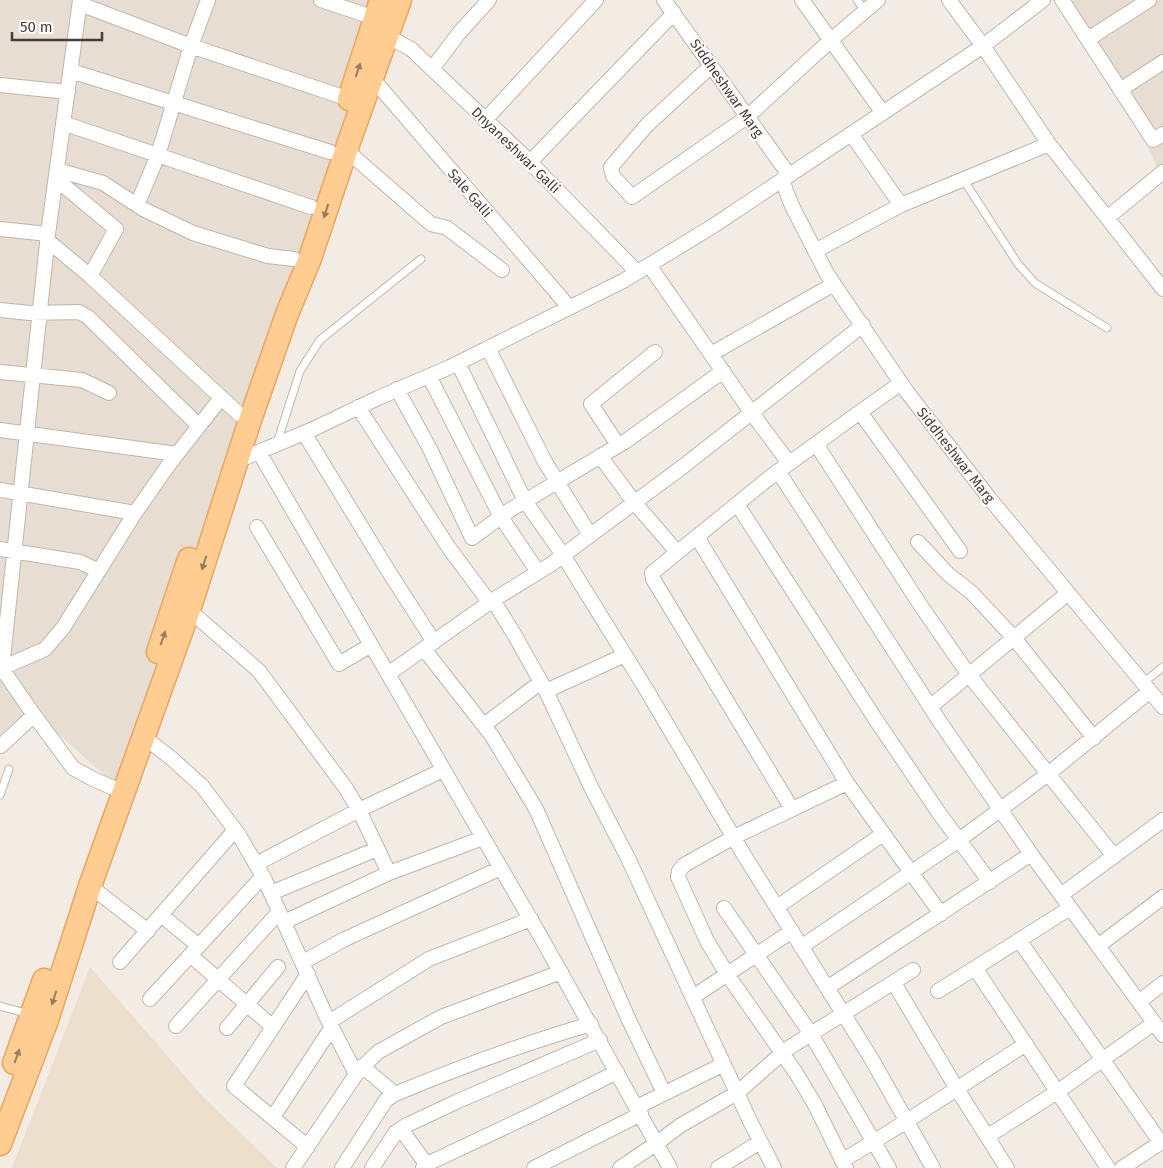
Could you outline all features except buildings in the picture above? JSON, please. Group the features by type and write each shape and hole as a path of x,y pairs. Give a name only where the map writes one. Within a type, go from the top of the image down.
{"main road":[{"path":"0,1101 118,790 144,737 189,610 287,314 312,253 349,99 381,18 400,0"},
{"path":"0,1144 47,1020 90,886 118,790 239,414 311,207 372,78 381,18"}],"street":[{"path":"137,205 158,155 191,46 208,0"},
{"name":"Dnyaneshwar Galli","path":"321,0 381,18 530,162 637,272"},
{"path":"432,69 459,33 489,0"},
{"path":"486,120 596,0"},
{"name":"Siddheshwar Marg","path":"664,0 747,117 785,178 792,206 834,284 901,383 990,499 1163,707"},
{"path":"802,0 883,113"},
{"path":"711,66 647,125 611,168 613,176 632,197 747,117 830,40 861,6 878,0"},
{"path":"949,0 983,46 1049,144 1163,288"},
{"path":"237,461 304,433 397,389 458,363 637,272 713,226 883,113 983,46 1043,0"},
{"path":"1062,0 1153,140 1163,134"},
{"path":"1088,39 1149,0"},
{"path":"118,790 74,768 1,668 7,550 20,493 48,237 80,2 191,46 349,99"},
{"path":"530,162 674,14"},
{"path":"1120,90 1163,62"},
{"path":"71,70 174,104 338,151 431,224 447,228 502,270"},
{"name":"Sale Galli","path":"372,78 569,308"},
{"path":"0,85 68,92"},
{"path":"64,123 311,207"},
{"path":"851,134 901,205"},
{"path":"815,250 901,205 1049,144"},
{"path":"1107,218 1163,172"},
{"path":"56,175 103,184 137,205 201,235 268,256 294,259"},
{"path":"56,175 116,229 90,276"},
{"path":"0,229 48,237 239,414"},
{"path":"649,265 751,412 930,707 1070,908 1163,1035"},
{"path":"711,354 834,284"},
{"path":"0,310 39,313 79,312 88,317 199,426"},
{"path":"388,674 491,602 563,555 681,468 863,325"},
{"path":"488,348 536,445 590,535"},
{"path":"618,445 591,404 655,352"},
{"path":"458,363 525,501 563,555 734,838 872,1058 933,1168"},
{"path":"397,389 430,448 472,538 525,501 618,445 723,371"},
{"path":"0,372 82,380 109,393"},
{"path":"429,376 501,517 538,572"},
{"path":"792,809 653,579 652,572 784,467 901,383"},
{"path":"1,668 45,649 63,628 135,513 177,454 221,398"},
{"path":"358,408 449,548 491,602 543,687 592,789 627,856 760,1142 774,1168"},
{"path":"860,412 960,551"},
{"path":"0,430 177,454"},
{"path":"304,433 388,572 429,645 492,736 536,809 628,1018 664,1093"},
{"path":"816,444 921,606 969,674 1114,856"},
{"path":"259,452 531,919 670,1168"},
{"path":"600,456 634,502 677,552"},
{"path":"0,490 135,513"},
{"path":"737,504 876,720 990,882"},
{"path":"257,527 338,664 371,645"},
{"path":"697,537 847,783 941,914"},
{"path":"918,542 948,574 972,593 1014,638 1094,738"},
{"path":"7,550 80,562 99,571"},
{"path":"930,707 1068,593"},
{"path":"189,610 258,671 345,787 359,810 388,873"},
{"path":"484,725 543,687 625,656"},
{"path":"801,947 959,840 1048,774 1094,738 1147,687"},
{"path":"0,746 34,715"},
{"path":"144,737 202,786 235,830 271,892 331,1025 359,1070 394,1094"},
{"path":"150,999 194,951 259,870 359,810 443,770"},
{"path":"847,783 734,838 684,865 679,871 678,877 703,933 727,974 783,1053 814,1103 844,1164 874,1142 1026,1044"},
{"path":"1061,895 1163,820"},
{"path":"120,962 235,830"},
{"path":"777,907 883,834"},
{"path":"176,1026 218,980 282,917 388,873 483,838"},
{"path":"271,892 377,849"},
{"path":"827,988 1032,854"},
{"path":"308,1146 234,1086 273,1027 305,968 345,939 501,868"},
{"path":"90,886 148,931"},
{"path":"1098,946 1163,897"},
{"path":"724,908 811,1034 889,1168"},
{"path":"938,990 1070,908"},
{"path":"162,915 218,980 273,1027"},
{"path":"273,1118 331,1025 430,959 531,919"},
{"path":"693,997 792,932"},
{"path":"1019,940 1162,1142 1122,1168"},
{"path":"227,1028 278,967"},
{"path":"974,968 1108,1168"},
{"path":"620,1168 657,1144 681,1125 737,1092 783,1053 811,1034 914,970"},
{"path":"294,1168 359,1070 378,1052 441,1017 561,972"},
{"path":"894,982 957,1089 1007,1168"},
{"path":"1139,1002 1163,983"},
{"path":"988,1136 1058,1092 1154,1023"},
{"path":"342,1168 386,1100 394,1094 460,1067 590,1024"},
{"path":"372,1168 396,1132 401,1129 458,1101 600,1040"},
{"path":"534,1168 639,1111 664,1093 724,1064"},
{"path":"401,1129 426,1167 618,1072"},
{"path":"718,1168 760,1142"}],"lane":[{"path":"963,179 1018,264 1035,283 1107,328"},
{"path":"276,445 300,371 320,340 421,259"},
{"path":"1147,687 1163,667"},
{"path":"0,795 9,769"},
{"path":"0,1006 32,1015"}],"shaded area":[{"path":"0,0 401,0 124,792 34,713 0,743"},
{"path":"1062,0 1163,0 1163,181 1123,93"},
{"path":"90,967 204,1098 277,1168 12,1168"}]}
